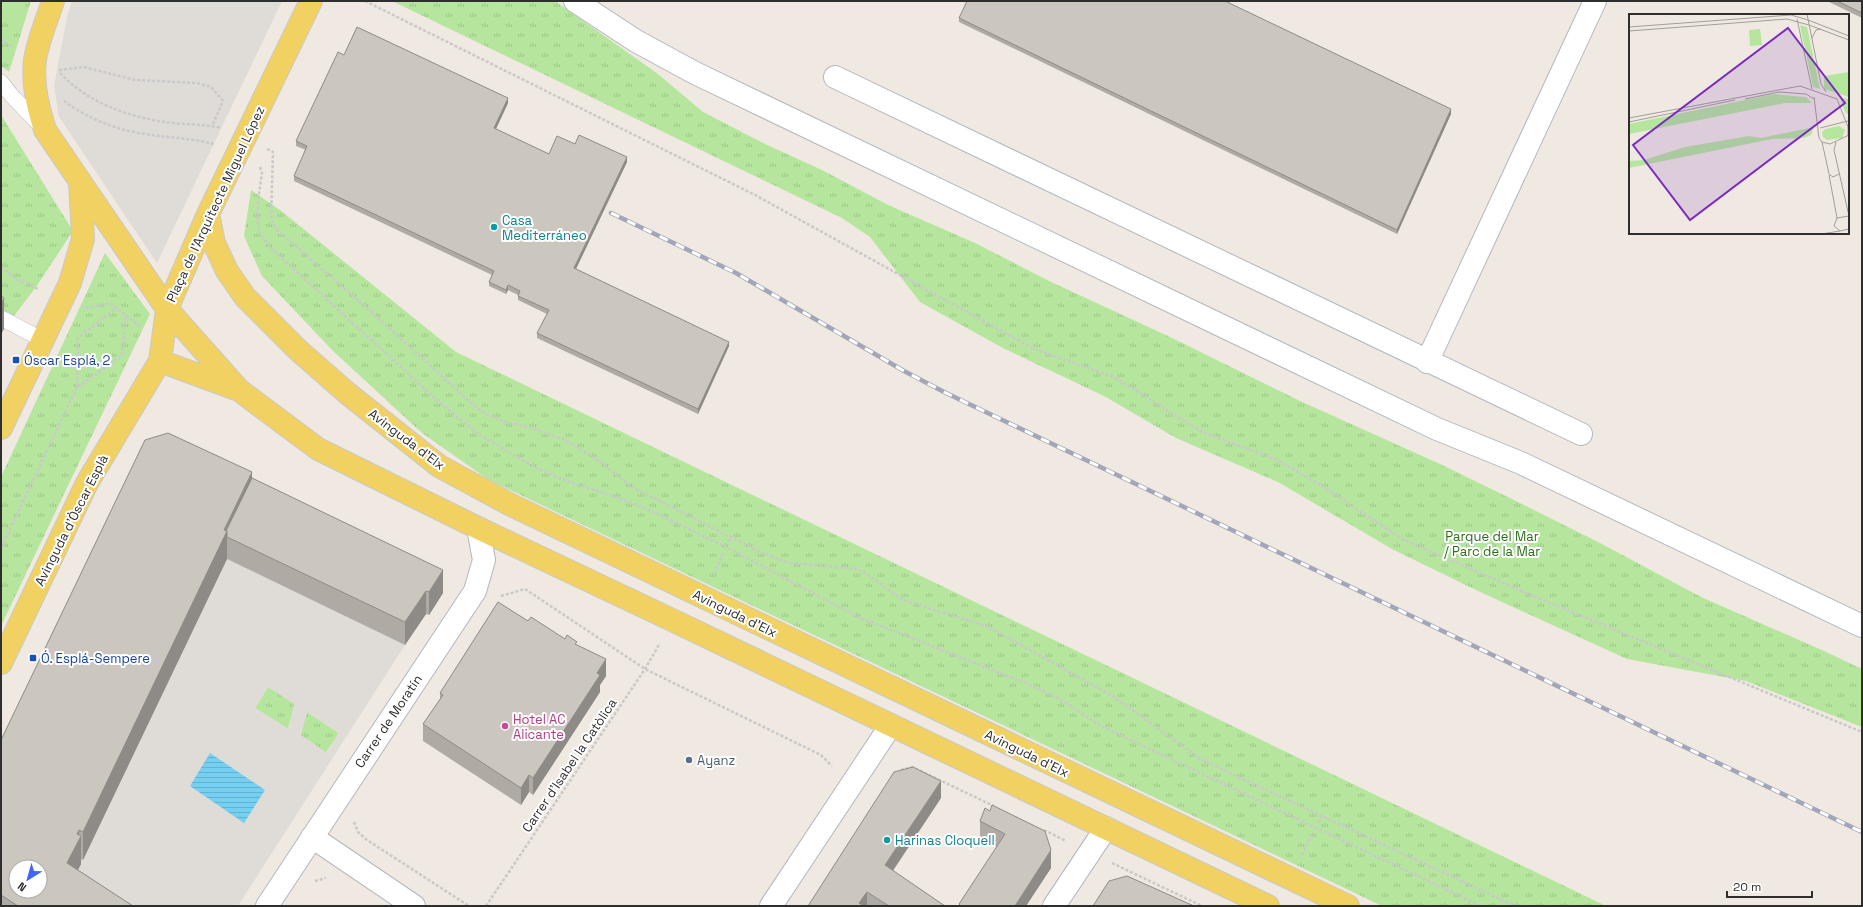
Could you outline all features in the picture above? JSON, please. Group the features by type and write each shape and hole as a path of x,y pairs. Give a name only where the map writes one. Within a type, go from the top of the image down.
{"main road":[{"name":"Plaça de l'Arquitecte Miguel López","path":"53,1 35,60 34,82 38,106 45,130 167,309"},
{"name":"Plaça de l'Arquitecte Miguel López","path":"167,309 208,214 311,1"},
{"path":"1,428 70,283 83,239 80,181"},
{"name":"Avinguda d'Elx","path":"208,214 214,242 227,271 246,297 298,350 347,393 439,466 511,505 1348,906"},
{"path":"167,309 239,390 318,449 478,528 1268,906"},
{"name":"Avinguda d'Òscar Esplà","path":"1,663 87,483 160,361 167,309"},
{"path":"160,361 239,390"}],"street":[{"path":"574,1 636,42 695,73 1437,429 1521,463 1862,626"},
{"path":"1428,362 1595,1"},
{"path":"835,77 1581,434"},
{"name":"Carrer de Moratín","path":"268,906 475,591 484,560 478,528"},
{"path":"771,906 852,786 891,725"},
{"path":"1054,906 1106,828"},
{"path":"312,837 414,906"}],"lane":[{"path":"1,82 11,95 45,130"},
{"path":"1,318 43,340"}],"path":[{"path":"365,1 755,195 1034,349 1114,377 1202,432 1275,459 1319,484 1402,539 1521,591 1862,732"},
{"path":"1,39 17,51"},
{"path":"212,126 223,101 211,87 197,83 135,80 84,66 57,70 71,84 99,102 138,118 222,128"},
{"path":"61,99 92,118 113,127 135,132 185,138 214,144"},
{"path":"273,152 270,219 276,229 376,316 471,403 486,414 505,422 532,428 563,439 596,460 632,487 762,553 790,564 858,569 903,600 989,627 1114,697 1202,760 1515,906"},
{"path":"262,173 258,220 259,231 265,241 275,252 438,401 478,434 533,466 556,477 630,502 664,517 726,547 858,617 1038,688 1068,704 1099,725 1481,906"},
{"path":"1,267 16,279 40,290"},
{"path":"84,309 110,303 142,327"},
{"path":"1,548 78,387 78,338 116,308"},
{"path":"78,387 122,355 126,315"},
{"path":"728,542 731,537"},
{"path":"712,577 724,552"},
{"path":"498,597 525,589 645,669 821,755 852,786"},
{"name":"Carrer d'Isabel la Catòlica","path":"486,906 663,640"},
{"path":"897,772 912,767 997,808"},
{"path":"1318,823 1322,815"},
{"path":"353,821 358,832 368,840 469,906"},
{"path":"1040,828 1202,906"},
{"path":"1300,859 1314,832"},
{"path":"312,882 326,878 331,879"}],"green space":[{"path":"1,1 31,1 9,72 1,66"},
{"path":"1,1 26,1 17,26 1,10"},
{"name":"Parque del Mar / Parc de la Mar","path":"392,1 555,1 658,74 703,112 765,144 822,170 888,205 975,243 1049,281 1170,337 1300,401 1440,464 1600,543 1701,597 1862,669 1862,727 1746,681 1627,659 1478,591 1392,549 1278,482 1176,438 1104,396 1003,348 920,302 870,237 842,218"},
{"path":"1,115 73,231 36,287 4,329 1,327"},
{"path":"251,190 280,210 456,352 1606,906 1382,906 489,480 422,433 333,351 262,276 244,236"},
{"path":"105,253 150,314 1,626 1,477"},
{"path":"268,687 295,704 288,729 255,708"},
{"path":"307,712 339,733 326,753 300,735"}],"shaded area":[{"path":"72,1 282,1 157,263 59,117 54,86 67,17"},
{"path":"227,559 405,645 238,906 90,906 67,891 79,858 83,860","holes":["268,687 294,704 289,729 255,708","307,712 339,733 327,753 301,735"]}],"water":[{"path":"210,753 265,790 244,823 190,786"}],"building":[{"path":"967,1 1225,1 1451,109 1397,230 959,18"},
{"path":"1837,1 1862,1 1862,13"},
{"name":"Casa Mediterráneo","path":"357,27 508,98 494,128 549,154 557,136 575,144 579,135 627,157 574,268 729,342 698,409 537,333 549,310 518,296 520,291 508,285 506,290 489,282 494,271 294,176 307,146 296,141 338,52 344,55"},
{"path":"1,296 4,298 1,304"},
{"path":"168,433 252,472 224,530 227,531 83,832 79,830 77,834 81,836 67,863 133,906 18,906 1,895 1,740 145,440"},
{"path":"252,478 443,570 429,592 426,591 405,622 227,537 226,531"},
{"name":"Hotel AC Alicante","path":"498,602 528,621 531,617 565,639 567,635 577,642 575,644 606,659 597,673 600,675 533,778 529,775 521,788 423,724 443,695 440,693"},
{"name":"Harinas Cloquell","path":"913,767 941,781 885,865 945,906 889,906 867,892 859,903 864,906 808,906 894,772"},
{"name":"Harinas Cloquell","path":"992,805 1045,831 1051,850 1015,906 961,906 959,904 1005,834 980,821 985,808 990,811"},
{"path":"1127,876 1194,906 1093,906 1109,881"}],"railway":[{"path":"611,213 736,273 904,371 944,392 1862,832"}],"place":[{"name":"Casa Mediterráneo","path":"494,227"},
{"name":"Óscar Esplá, 2","path":"16,360"},
{"name":"Ó. Esplá-Sempere","path":"33,658"},
{"name":"Hotel AC Alicante","path":"505,726"},
{"name":"Ayanz","path":"689,760"},
{"name":"Harinas Cloquell","path":"887,840"}]}
